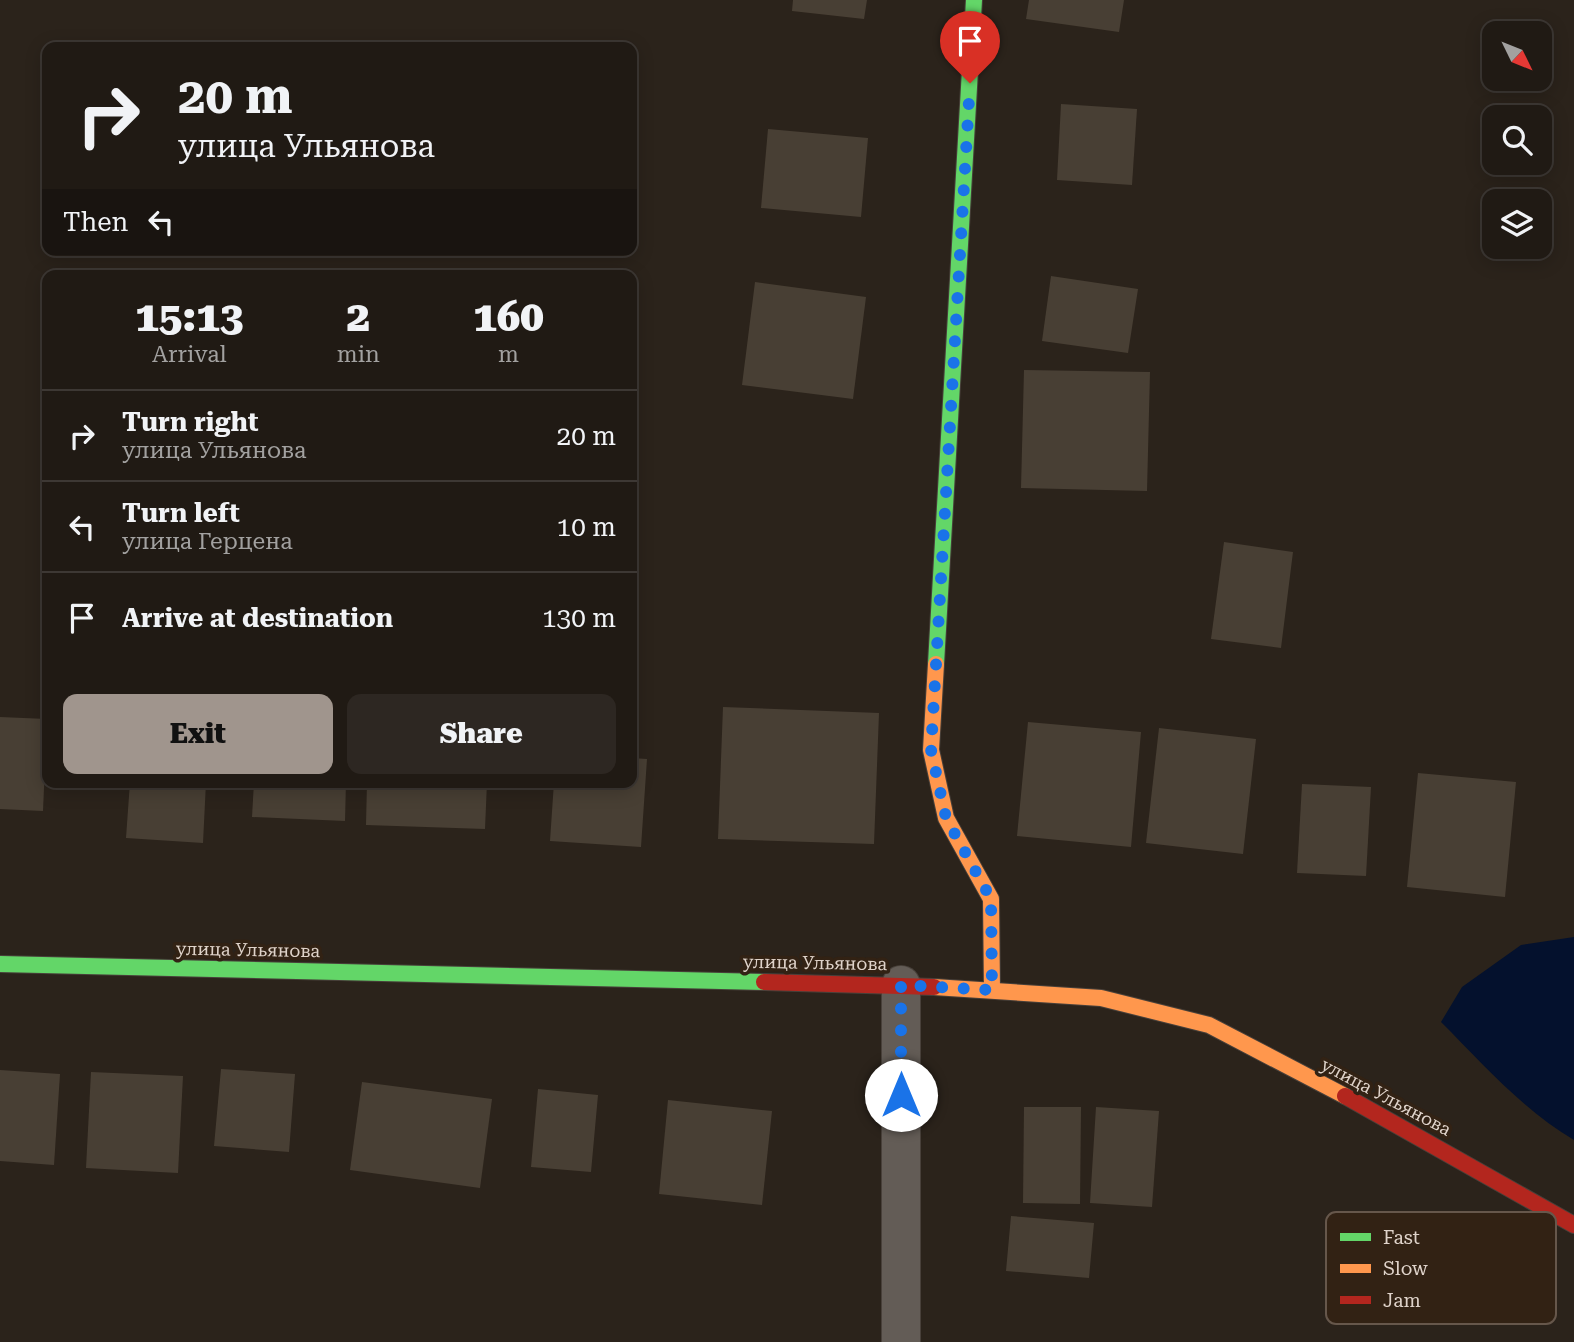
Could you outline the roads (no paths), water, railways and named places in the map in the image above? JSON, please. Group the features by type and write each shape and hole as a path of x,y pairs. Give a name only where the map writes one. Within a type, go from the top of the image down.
{"main road":[{"path":"974,0 931,750 946,818 991,899 992,990"},
{"name":"улица Ульянова","path":"0,964 901,985 1101,998 1209,1025 1391,1120 1551,1212"},
{"name":"улица Ульянова","path":"1556,1215 1574,1225"}],"street":[{"path":"901,985 901,1342"}],"water":[{"path":"1574,937 1574,1140 1520,1100 1441,1022 1462,987 1521,945"}]}
